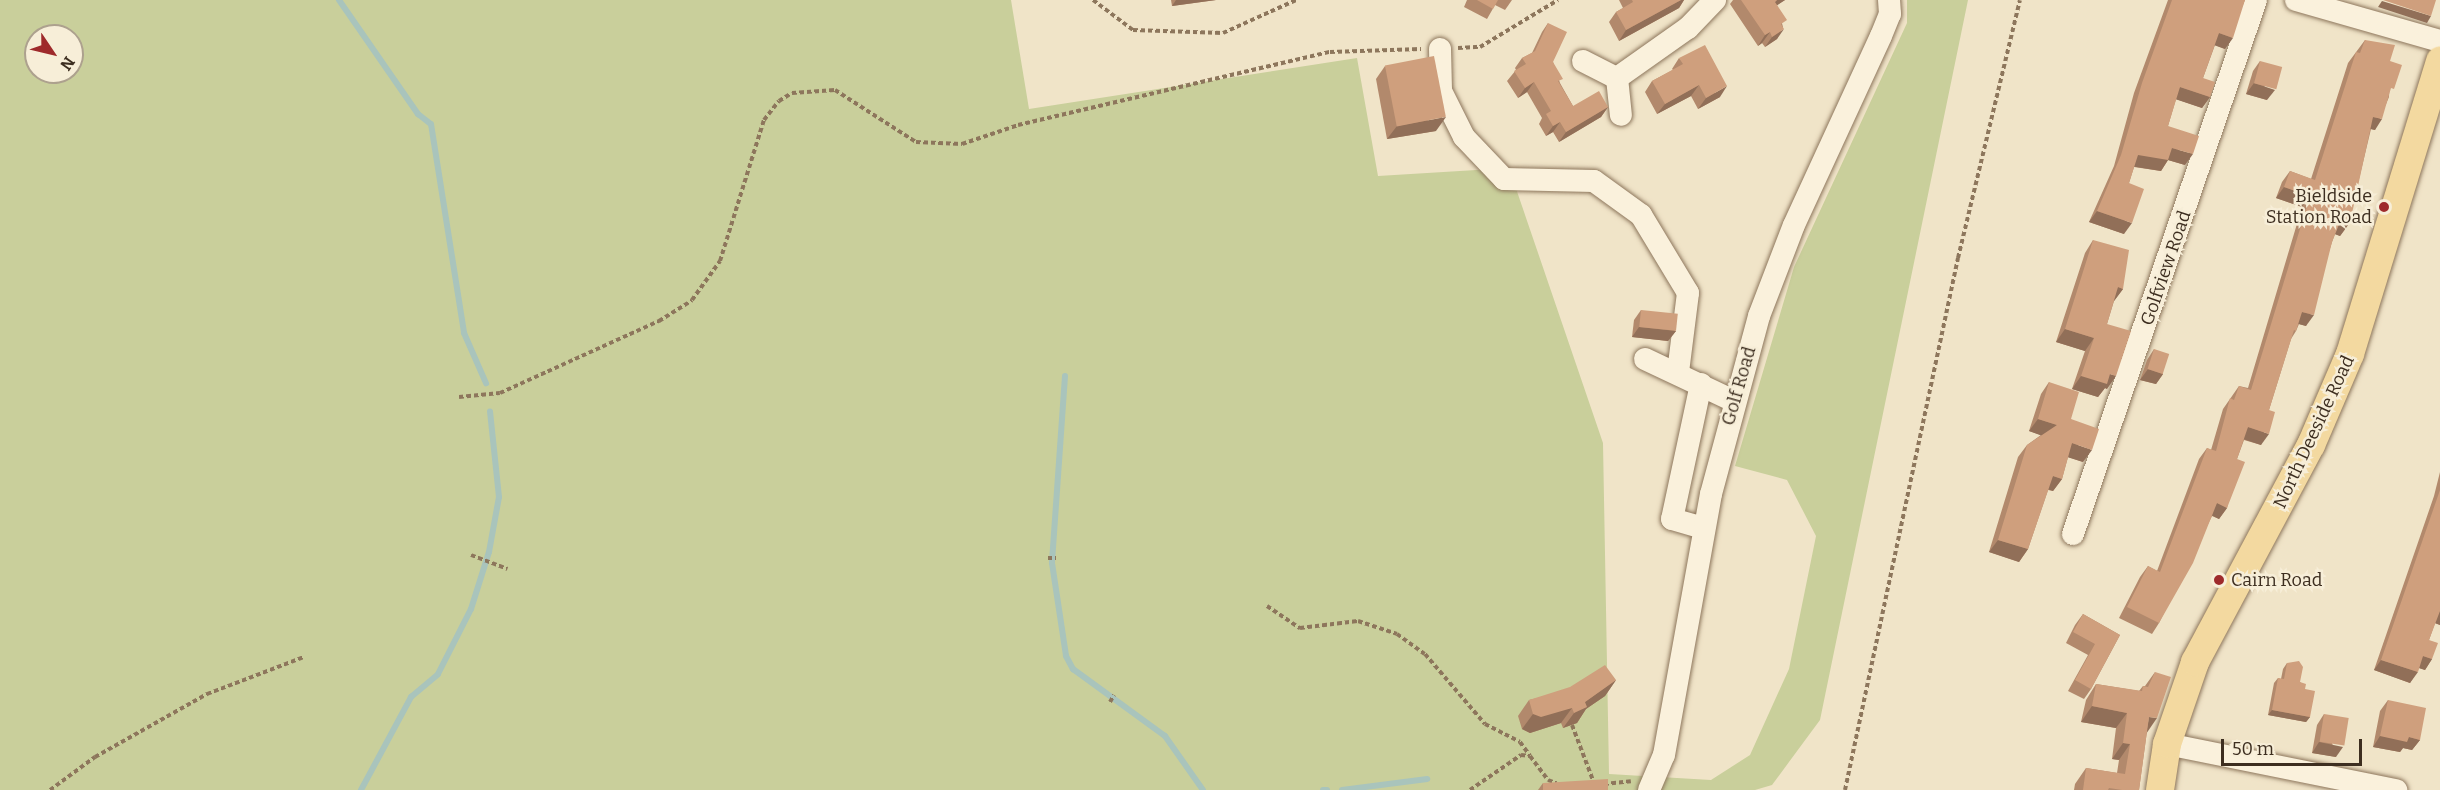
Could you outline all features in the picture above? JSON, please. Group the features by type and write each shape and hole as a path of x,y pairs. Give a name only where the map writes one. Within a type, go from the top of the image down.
{"main road":[{"name":"North Deeside Road","path":"2160,790 2167,744 2200,653 2301,463 2350,354 2440,61"}],"street":[{"path":"1617,78 1688,28 1715,0"},
{"name":"Golf Road","path":"1649,790 1664,755 1704,528 1734,401 1759,316 1794,225 1881,36 1890,14 1889,0"},
{"name":"Golfview Road","path":"2073,534 2256,0"},
{"path":"2296,0 2321,4 2440,41"},
{"path":"1440,49 1441,92 1464,137 1504,179 1594,181 1641,215 1688,293 1678,372"},
{"path":"1583,61 1617,78"},
{"path":"1617,78 1621,115"},
{"path":"1645,359 1678,372 1734,401"},
{"path":"1701,384 1672,519 1704,528"},
{"path":"2167,744 2396,790"}],"path":[{"path":"1093,0 1133,30 1223,33 1296,0"},
{"path":"459,397 500,393 659,321 692,300 720,261 764,120 779,101 792,93 835,90 916,142 954,145 981,141 1018,125 1330,52 1480,47 1558,0"},
{"path":"1845,790 1961,247 2020,0"},
{"path":"471,555 507,569"},
{"path":"1048,558 1056,558"},
{"path":"1267,606 1300,627 1358,621 1397,634 1425,654 1485,724 1520,742 1548,780 1563,783"},
{"path":"50,790 95,757 207,694 304,657"},
{"path":"1110,702 1114,696"},
{"path":"1572,725 1594,783"},
{"path":"1470,790 1514,757 1530,756"},
{"path":"1584,783 1622,785 1646,768 1658,769"}],"green space":[{"path":"0,0 1011,0 1029,109 1357,58 1378,176 1509,168 1603,443 1609,774 1711,780 1750,755 1789,669 1816,536 1787,480 1735,466 1794,267 1907,23 1907,0 1968,0 1820,720 1772,785 1755,790 0,790"}],"building":[{"path":"1477,0 1498,0 1493,9"},
{"path":"1632,0 1681,0 1626,30 1616,12 1633,2"},
{"path":"1741,0 1777,0 1775,2 1787,20 1781,24 1784,29 1772,37 1770,32 1765,35"},
{"path":"2172,0 2245,0 2233,38 2219,33 2203,78 2215,82 2210,97 2180,87 2168,126 2199,136 2193,154 2172,148 2168,160 2138,155 2129,183 2144,189 2132,223 2097,211 2121,155 2142,83"},
{"path":"2383,0 2436,0 2431,16"},
{"path":"1548,23 1567,32 1553,62 1563,79 1558,81 1573,106 1599,91 1608,107 1566,132 1560,122 1553,126 1546,114 1551,111 1534,82 1525,88 1514,71 1526,64 1522,58 1535,51"},
{"path":"2365,40 2395,45 2390,61 2402,65 2394,89 2391,88 2382,119 2373,117 2348,225 2340,222 2332,242 2314,315 2302,312 2296,331 2294,330 2269,410 2275,412 2269,434 2248,427 2237,459 2245,462 2227,508 2217,503 2193,563 2159,623 2127,607 2148,566 2160,572 2207,448 2216,451 2230,398 2234,400 2239,386 2251,390 2310,196 2284,187 2290,171 2315,180 2356,52 2360,53"},
{"path":"1705,45 1727,86 1706,98 1699,85 1665,104 1652,81 1683,64 1679,58"},
{"path":"1434,56 1446,117 1397,126 1385,66"},
{"path":"2260,61 2282,67 2276,89 2254,83"},
{"path":"2093,240 2129,250 2123,289 2118,287 2107,324 2131,331 2116,376 2110,374 2107,384 2081,376 2094,338 2065,329"},
{"path":"1641,310 1678,314 1676,331 1639,327"},
{"path":"2154,349 2169,354 2163,374 2148,369"},
{"path":"2049,382 2079,392 2071,419 2099,429 2092,450 2072,443 2062,479 2053,476 2028,549 1998,540 2027,445 2057,425 2038,419"},
{"path":"2440,490 2440,611 2429,640 2438,643 2432,659 2423,656 2418,672 2381,660"},
{"path":"2083,614 2120,635 2091,689 2075,680 2095,644 2073,632"},
{"path":"2299,661 2303,667 2300,682 2306,684 2305,689 2315,691 2310,717 2272,710 2278,678 2284,679 2287,663"},
{"path":"1605,665 1616,680 1585,702 1587,707 1574,713 1572,708 1541,717 1533,714 1529,700 1570,687"},
{"path":"2155,672 2171,677 2157,718 2149,717 2139,790 2109,788 2108,790 2083,790 2086,768 2125,774 2130,744 2123,743 2127,713 2092,706 2096,684 2142,691 2143,686 2148,687"},
{"path":"2388,700 2426,708 2420,740 2409,737 2407,742 2380,736"},
{"path":"2324,714 2349,718 2344,746 2320,742"},
{"path":"1608,779 1608,790 1543,790 1543,783"}],"waterway":[{"path":"339,0 418,114 431,124 464,333 486,383"},
{"path":"1065,376 1052,563 1066,656 1073,669 1165,736 1203,790"},
{"path":"361,790 411,697 438,674 471,609 489,552 499,497 490,411"},
{"path":"1342,790 1427,779"}],"place":[{"name":"Bieldside Station Road","path":"2384,207"},
{"name":"Cairn Road","path":"2219,580"}]}
